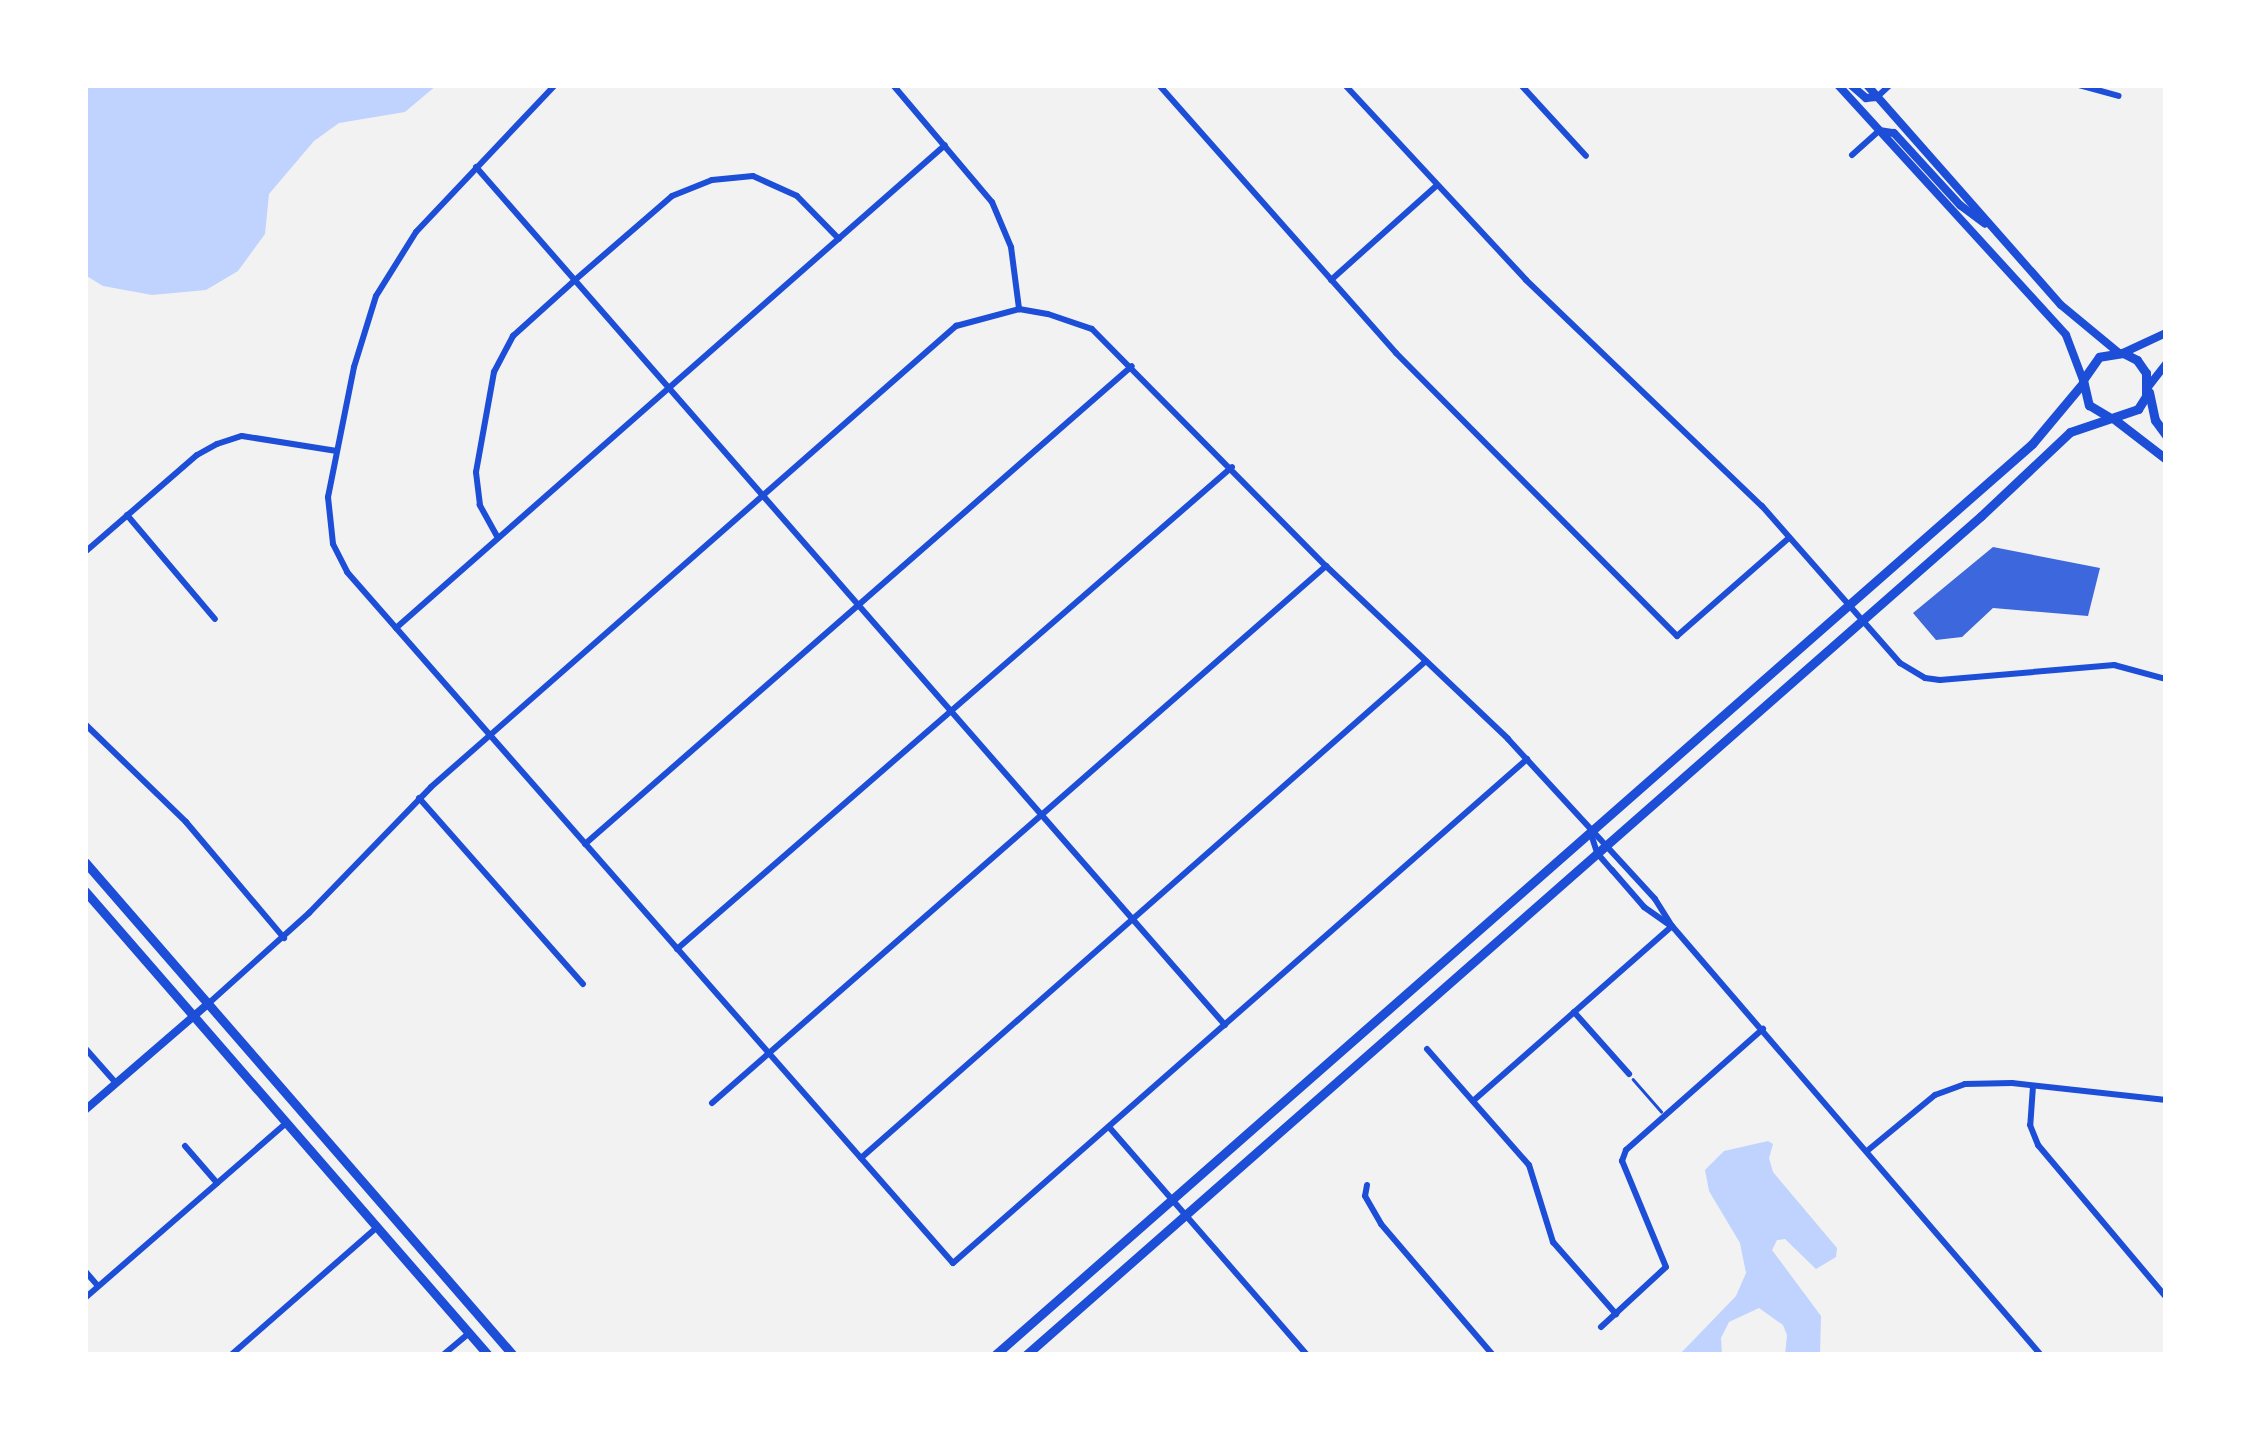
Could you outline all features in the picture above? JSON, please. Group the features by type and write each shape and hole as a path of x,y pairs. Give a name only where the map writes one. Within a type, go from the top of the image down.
{"main road":[{"path":"994,1355 2032,444 2098,357 2121,353 2142,366 2155,420 2166,434"},
{"path":"2083,381 2089,405 2166,459"},
{"path":"1026,1355 2070,432 2138,409 2148,388"},
{"path":"85,862 513,1355"},
{"path":"85,891 488,1355"}],"street":[{"path":"555,85 416,232 381,287 358,349 337,451 328,520 332,544 347,572 953,1264 1527,760"},
{"path":"892,85 992,202 1011,247 1020,309"},
{"path":"1159,85 1396,353 1677,636 1789,538"},
{"path":"1521,85 1586,156"},
{"path":"1838,85 2066,336 2083,381"},
{"path":"1850,85 1866,98 1877,96 1890,85"},
{"path":"1866,85 2074,319 2121,353 2166,332"},
{"path":"2079,85 2120,96"},
{"path":"1349,86 1436,186 1789,538 1900,663 1925,678 2114,665 2166,679"},
{"path":"1852,155 1879,131 1894,133 1960,205 1996,232"},
{"path":"396,628 945,145"},
{"path":"476,167 1225,1024"},
{"path":"498,538 484,517 476,472 494,372 513,336 575,280 672,196 712,180 753,176 797,196 838,239"},
{"path":"1331,280 1436,186"},
{"path":"85,1110 284,938 419,798 956,326 1020,309 1092,329 1326,566 1527,760 1607,844 1672,926 2041,1355"},
{"path":"2148,388 2166,364"},
{"path":"586,844 1132,366"},
{"path":"85,552 197,455 242,436 337,451"},
{"path":"677,949 1232,467"},
{"path":"127,516 216,619"},
{"path":"712,1104 1326,566"},
{"path":"861,1158 1426,661"},
{"path":"85,724 186,822 284,938"},
{"path":"419,798 582,984"},
{"path":"1590,830 1597,852 1644,907 1672,926"},
{"path":"1473,1101 1672,926"},
{"path":"1574,1012 1629,1074"},
{"path":"1602,1327 1666,1266 1622,1161 1626,1150 1764,1030"},
{"path":"85,1048 116,1084"},
{"path":"1428,1050 1529,1165 1553,1242 1616,1314"},
{"path":"1867,1151 1922,1104 1948,1088 1996,1082 2166,1100"},
{"path":"2034,1086 2030,1125 2038,1145 2166,1297"},
{"path":"85,1298 286,1123"},
{"path":"1109,1127 1307,1355"},
{"path":"185,1146 217,1183"},
{"path":"1367,1185 1365,1196 1381,1224 1493,1355"},
{"path":"230,1355 378,1227"},
{"path":"85,1270 98,1286"},
{"path":"443,1355 469,1332"}],"path":[{"path":"1629,1074 1665,1116"}],"water":[{"path":"85,85 437,85 405,112 339,123 314,141 269,194 265,234 238,271 206,290 152,295 103,286 85,275"},
{"path":"1768,1141 1773,1144 1769,1158 1773,1172 1837,1248 1836,1257 1816,1269 1785,1239 1777,1240 1772,1250 1821,1316 1820,1355 1785,1355 1787,1335 1783,1325 1759,1308 1729,1322 1721,1338 1722,1355 1679,1355 1736,1296 1746,1273 1740,1243 1709,1191 1705,1170 1724,1151"}],"building":[{"path":"1993,547 2100,568 2088,616 1993,608 1962,637 1936,640 1913,613"}]}
